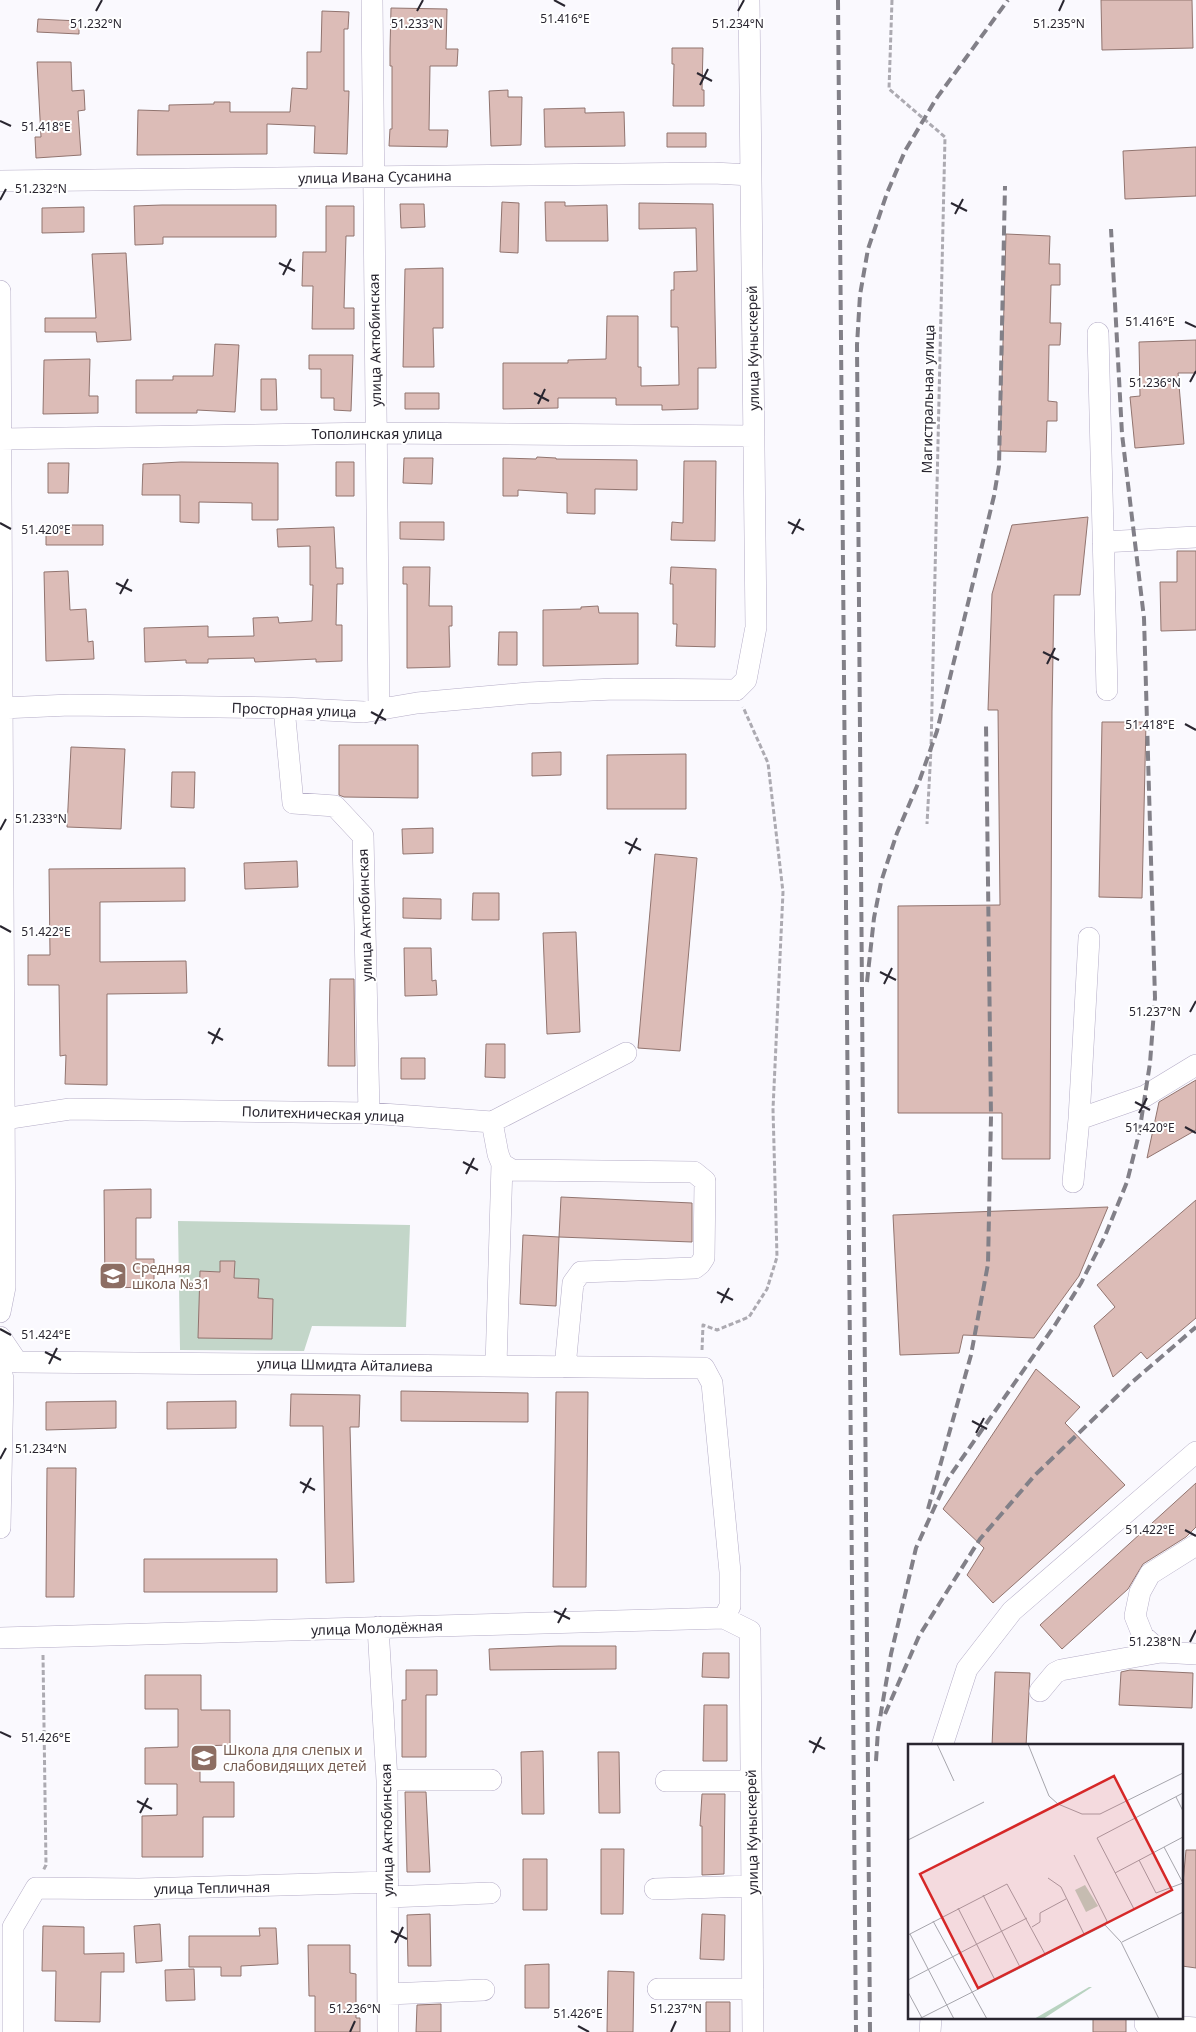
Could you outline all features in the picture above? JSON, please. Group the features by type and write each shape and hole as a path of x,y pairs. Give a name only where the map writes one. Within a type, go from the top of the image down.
{"street":[{"name":"улица Актюбинская","path":"372,0 379,710"},
{"name":"улица Куныскерей","path":"736,690 746,680 756,627 749,0"},
{"name":"улица Ивана Сусанина","path":"0,181 713,173 751,175"},
{"path":"0,291 2,1251 5,1287 0,1312"},
{"path":"1098,333 1107,690"},
{"name":"Тополинская улица","path":"1,439 376,433 754,436"},
{"path":"1103,542 1196,538"},
{"name":"Просторная улица","path":"2,708 70,705 284,708 364,712 416,704 528,693 614,689 736,690"},
{"name":"улица Актюбинская","path":"284,708 293,803 335,806 363,836 370,1113"},
{"path":"1073,1182 1079,1119 1088,938"},
{"path":"496,1366 502,1164 498,1154 492,1122 626,1053"},
{"path":"1079,1119 1145,1096 1196,1065"},
{"name":"Политехническая улица","path":"3,1131 70,1109 370,1113 492,1122"},
{"path":"502,1164 512,1170 694,1172 705,1181 704,1258 700,1264 695,1268 581,1272 573,1283 565,1367"},
{"name":"улица Шмидта Айталиева","path":"0,1337 17,1362 704,1368"},
{"path":"0,1365 3,1378 0,1528"},
{"path":"704,1368 712,1382 730,1572 730,1606 724,1618"},
{"path":"943,1744 967,1669 1012,1611 1196,1452"},
{"path":"1161,1652 1142,1636 1135,1616 1140,1592 1150,1574 1196,1545"},
{"name":"улица Молодёжная","path":"0,1638 724,1618 750,1631"},
{"name":"улица Актюбинская","path":"378,1628 387,1780 388,2032"},
{"name":"улица Куныскерей","path":"750,1631 753,2032"},
{"path":"1040,1691 1055,1673 1061,1670 1161,1652 1196,1654"},
{"path":"387,1780 491,1780"},
{"path":"666,1781 751,1781"},
{"path":"655,1889 752,1886"},
{"path":"13,2032 13,1927 36,1888"},
{"name":"улица Тепличная","path":"36,1888 388,1890 490,1893"},
{"path":"658,1990 753,1989"},
{"path":"388,1994 484,1990"},
{"path":"1145,2020 1145,2024 1196,2028"}],"path":[{"name":"Магистральная улица","path":"892,0 889,89 945,137 931,749 927,824"},
{"path":"704,1368 702,1325 717,1330 749,1317 767,1288 777,1257 773,1109 783,892 768,763 736,690"},
{"path":"36,1888 46,1865 42,1637"}],"green space":[{"path":"178,1221 410,1225 406,1327 312,1326 304,1351 180,1350"}],"building":[{"path":"1101,0 1192,0 1193,48 1102,50"},
{"path":"391,8 447,9 446,49 458,49 457,66 430,66 429,130 448,130 447,147 389,146 390,129 392,129"},
{"path":"322,11 349,12 348,29 344,29 344,91 349,91 347,154 314,153 315,126 267,124 267,154 137,155 138,110 169,111 169,105 230,102 230,112 290,112 292,88 307,89 307,52 321,52"},
{"path":"38,19 79,21 79,34 37,32"},
{"path":"672,48 703,48 702,90 704,90 704,106 673,106 674,64 672,64"},
{"path":"37,62 71,62 72,91 84,90 85,110 78,111 81,155 36,158 35,137 41,137"},
{"path":"508,90 508,97 522,97 521,145 491,146 489,91"},
{"path":"585,108 585,113 624,112 625,146 545,147 544,109"},
{"path":"667,133 706,133 706,147 667,147"},
{"path":"1196,147 1196,196 1125,199 1123,151"},
{"path":"502,202 519,203 518,253 500,252"},
{"path":"545,202 565,202 565,206 607,205 608,241 546,241"},
{"path":"639,203 713,204 716,368 698,368 698,409 662,410 662,405 616,405 616,398 558,398 558,408 503,409 503,363 568,363 568,360 606,359 607,316 638,316 638,367 641,367 641,386 679,385 678,327 671,327 671,290 674,290 674,272 697,271 696,228 639,229"},
{"path":"400,204 424,204 425,227 401,228"},
{"path":"276,205 276,237 163,237 163,244 135,245 134,206"},
{"path":"326,206 354,206 354,236 346,236 344,308 354,308 354,329 312,329 313,286 302,286 303,252 326,252"},
{"path":"84,207 84,232 42,233 42,208"},
{"path":"1006,234 1050,236 1049,264 1060,264 1060,285 1051,285 1050,323 1061,323 1060,345 1049,345 1048,401 1057,402 1057,421 1047,421 1046,452 1000,451"},
{"path":"126,253 131,340 97,342 96,332 45,332 45,318 96,318 92,254"},
{"path":"443,268 443,328 433,328 434,367 403,367 405,269"},
{"path":"1196,340 1196,373 1178,373 1184,444 1135,448 1130,397 1140,396 1139,342"},
{"path":"215,344 239,345 235,412 197,410 197,413 136,413 136,380 173,380 173,376 213,376"},
{"path":"309,355 353,355 351,411 334,410 334,398 321,398 321,369 309,369"},
{"path":"90,359 89,396 98,396 98,413 43,414 44,360"},
{"path":"261,379 276,379 277,410 261,410"},
{"path":"405,393 439,393 439,409 405,409"},
{"path":"537,457 637,460 637,490 595,489 595,514 567,513 567,493 518,490 518,496 503,496 503,458 536,459"},
{"path":"404,458 433,458 432,484 403,483"},
{"path":"684,461 716,461 715,541 671,540 672,522 683,523"},
{"path":"181,462 278,463 278,520 252,520 252,503 199,502 199,523 180,522 180,495 142,495 143,464"},
{"path":"336,462 354,462 354,496 336,496"},
{"path":"48,463 69,463 68,493 48,493"},
{"path":"1088,517 1080,595 1054,595 1050,1159 1002,1159 1002,1113 898,1113 898,906 1000,905 998,710 988,710 992,594 1012,525"},
{"path":"400,522 444,522 444,540 400,539"},
{"path":"46,525 103,525 103,545 46,545"},
{"path":"334,527 336,568 343,568 343,584 337,584 336,625 342,625 342,661 316,662 316,659 255,662 254,658 208,659 208,663 186,663 186,660 145,662 144,628 208,626 208,637 254,636 253,618 278,617 279,623 312,621 313,585 310,585 310,546 278,547 277,529"},
{"path":"1177,551 1196,551 1196,630 1161,631 1160,582 1177,582"},
{"path":"403,567 430,567 429,606 452,606 452,626 449,626 450,667 407,668 407,584 403,584"},
{"path":"671,567 716,569 715,647 676,646 677,624 673,624 673,584 670,584"},
{"path":"68,571 70,610 86,609 88,642 93,641 94,659 46,661 44,572"},
{"path":"598,606 599,613 638,613 638,664 543,666 543,610 581,609 581,607"},
{"path":"499,632 517,632 517,665 498,665"},
{"path":"1102,722 1146,722 1142,898 1099,897"},
{"path":"339,745 418,745 418,798 344,797 339,795"},
{"path":"71,747 125,749 121,829 67,827"},
{"path":"561,752 561,775 532,776 532,753"},
{"path":"686,754 686,809 607,809 607,755"},
{"path":"172,772 195,772 194,808 171,807"},
{"path":"433,828 433,853 403,854 402,829"},
{"path":"655,854 697,858 680,1051 638,1048"},
{"path":"297,861 298,887 245,889 244,863"},
{"path":"185,868 185,901 100,902 100,962 186,961 187,993 107,994 107,1085 65,1084 66,1055 60,1056 59,985 28,985 28,955 50,955 49,869"},
{"path":"473,893 499,893 499,920 472,920"},
{"path":"403,898 441,899 441,919 403,918"},
{"path":"576,932 580,1032 547,1034 543,933"},
{"path":"404,948 431,948 432,981 436,980 437,995 405,996"},
{"path":"330,979 354,979 355,1066 328,1066"},
{"path":"486,1044 505,1044 505,1078 485,1077"},
{"path":"401,1058 425,1058 425,1079 401,1079"},
{"path":"1196,1080 1196,1130 1147,1158 1159,1102"},
{"path":"151,1189 151,1218 136,1218 136,1259 154,1259 154,1287 105,1288 104,1190"},
{"path":"561,1197 692,1203 692,1242 559,1237"},
{"path":"1196,1200 1196,1318 1147,1359 1141,1352 1113,1377 1094,1326 1115,1307 1097,1285"},
{"path":"1108,1207 1079,1276 1034,1338 963,1335 959,1353 900,1355 893,1215"},
{"path":"523,1235 559,1237 556,1306 520,1304"},
{"path":"220,1261 235,1261 234,1278 259,1279 258,1298 273,1299 272,1339 198,1338 200,1271 220,1272"},
{"path":"1036,1369 1080,1407 1065,1423 1125,1485 993,1603 967,1575 984,1548 943,1509"},
{"path":"401,1391 528,1393 528,1422 401,1421"},
{"path":"556,1392 588,1392 586,1587 553,1587"},
{"path":"291,1394 360,1395 359,1427 350,1427 354,1582 326,1583 323,1426 290,1426"},
{"path":"116,1401 116,1428 46,1430 46,1402"},
{"path":"236,1401 236,1428 167,1429 167,1402"},
{"path":"47,1468 76,1468 74,1597 46,1597"},
{"path":"1196,1483 1196,1527 1186,1537 1143,1564 1128,1589 1062,1649 1040,1625"},
{"path":"144,1559 277,1559 277,1592 144,1592"},
{"path":"616,1646 616,1669 490,1670 489,1649"},
{"path":"703,1653 729,1653 729,1678 702,1677"},
{"path":"406,1670 437,1670 437,1695 426,1695 426,1757 402,1757 402,1700 406,1700"},
{"path":"1130,1670 1193,1673 1192,1708 1119,1705 1121,1672"},
{"path":"995,1672 1030,1673 1026,1744 992,1744"},
{"path":"145,1675 201,1675 201,1710 230,1710 230,1745 200,1746 200,1782 234,1782 234,1817 203,1817 203,1857 142,1857 142,1816 177,1815 177,1784 145,1784 145,1748 178,1747 178,1709 145,1709"},
{"path":"704,1705 727,1705 727,1761 703,1761"},
{"path":"543,1751 544,1814 522,1814 521,1752"},
{"path":"598,1752 619,1752 620,1813 599,1813"},
{"path":"405,1792 426,1792 430,1872 407,1872"},
{"path":"702,1794 725,1794 724,1874 702,1875 702,1826 700,1826"},
{"path":"601,1849 624,1849 623,1914 601,1914"},
{"path":"1186,1850 1196,1850 1196,1968 1184,1966 1184,1872"},
{"path":"523,1859 547,1859 547,1910 523,1910"},
{"path":"430,1914 431,1966 408,1966 407,1915"},
{"path":"702,1914 725,1915 724,1960 700,1959"},
{"path":"160,1924 162,1961 136,1963 134,1926"},
{"path":"43,1926 84,1927 84,1954 124,1953 124,1972 101,1972 100,2022 55,2021 56,1971 42,1971"},
{"path":"259,1928 276,1928 278,1964 241,1966 241,1976 221,1976 221,1967 189,1967 189,1936 260,1936"},
{"path":"308,1945 350,1945 350,1973 356,1974 356,2018 360,2018 360,2032 315,2032 315,1996 309,1996"},
{"path":"549,1964 549,2008 525,2008 525,1965"},
{"path":"194,1969 195,2000 166,2001 165,1970"},
{"path":"608,1971 634,1972 633,2032 607,2032"},
{"path":"706,2002 730,2002 730,2032 706,2032"},
{"path":"441,2004 441,2032 416,2032 417,2005"},
{"path":"1093,2020 1126,2020 1126,2032 1093,2032"}],"railway":[{"path":"838,0 856,2032"},
{"path":"870,2032 857,345 860,295 868,249 887,193 905,151 936,99 1008,0"},
{"path":"867,982 874,918 881,882 897,833 920,779 937,731 994,496 999,466 1005,186"},
{"path":"876,1761 878,1730 891,1654 916,1548 947,1480 1055,1325 1081,1283 1105,1236 1127,1182 1139,1134 1150,1063 1155,998 1144,618 1122,434 1111,229"},
{"path":"928,1509 971,1355 988,1264 991,1117 986,724"},
{"path":"885,1714 919,1636 980,1539 1035,1475 1130,1384 1196,1327"}],"place":[{"name":"Средняя школа №31","path":"113,1276"},
{"name":"Школа для слепых и слабовидящих детей","path":"204,1758"}]}
